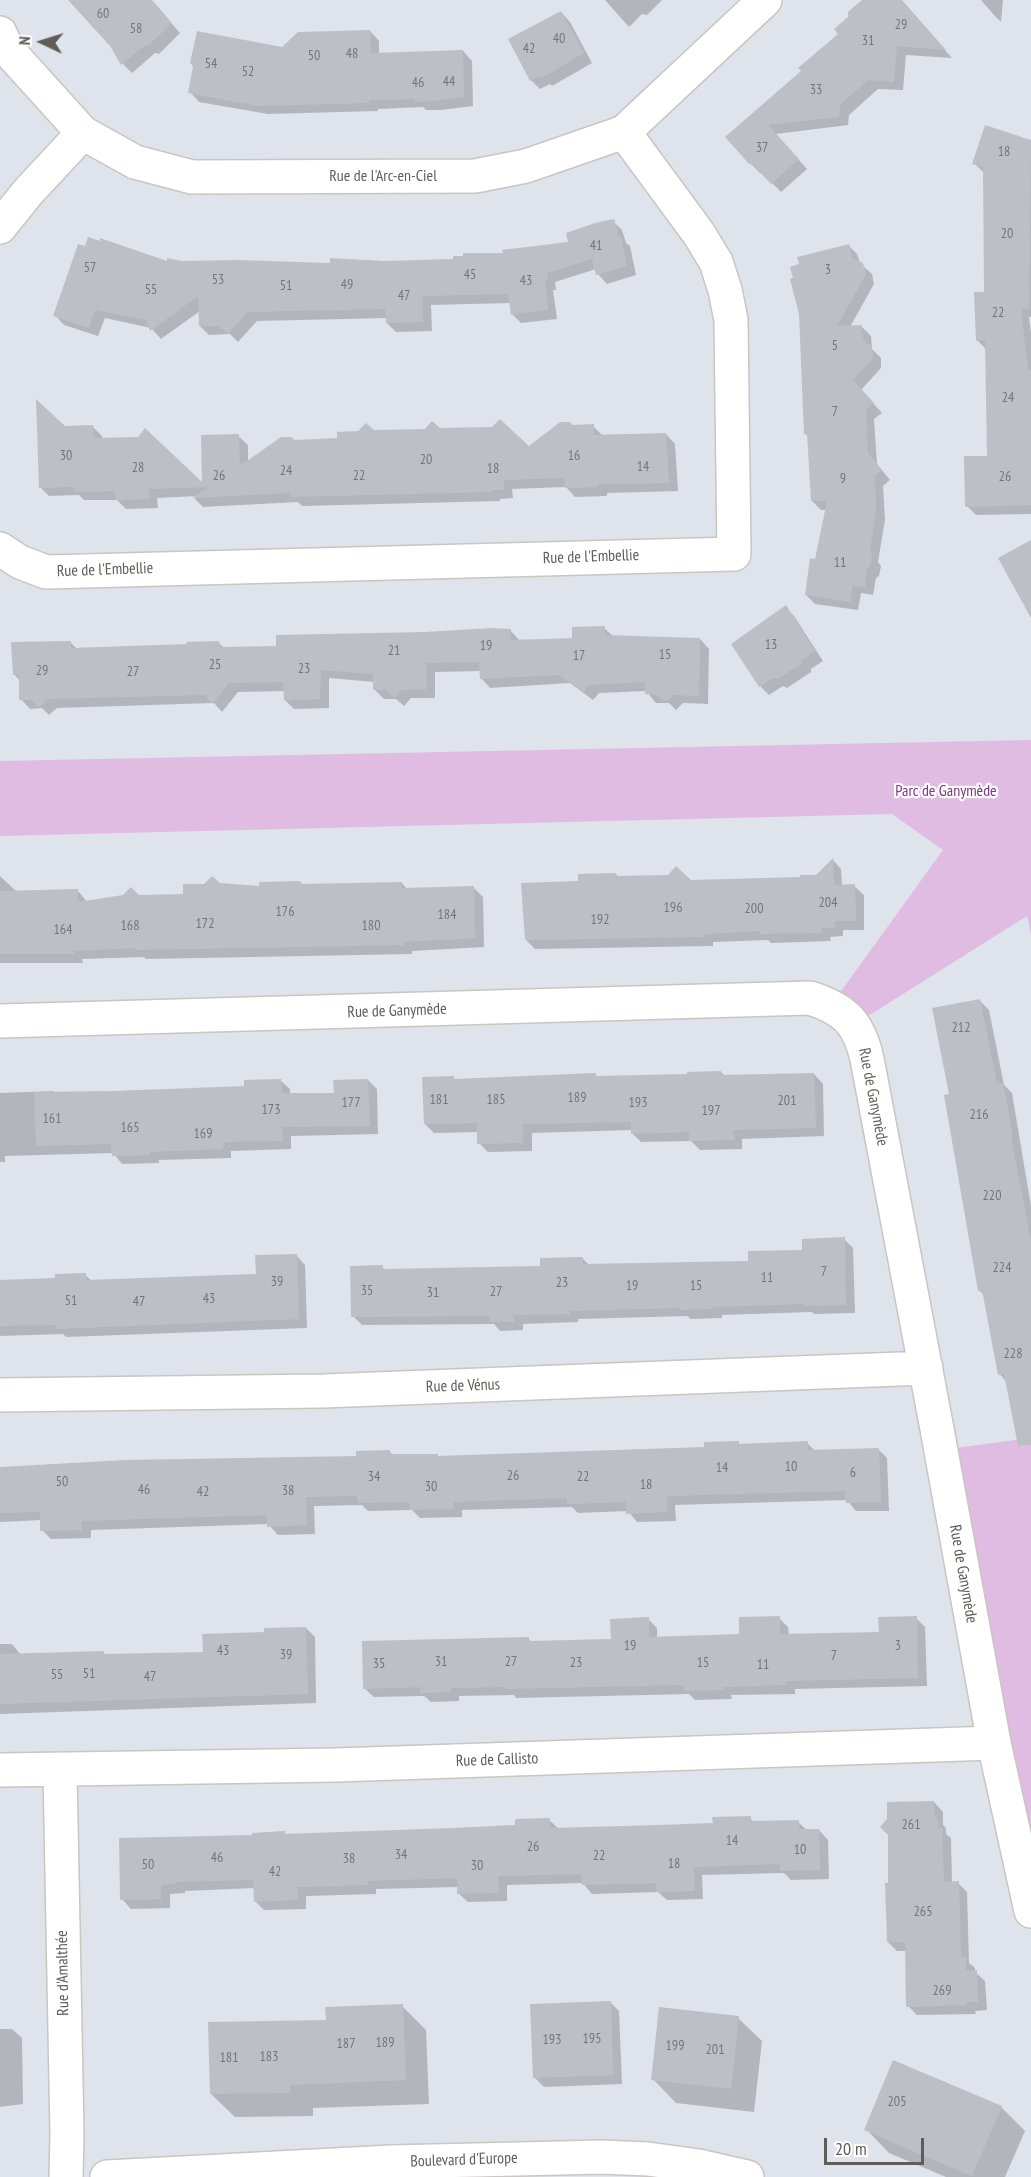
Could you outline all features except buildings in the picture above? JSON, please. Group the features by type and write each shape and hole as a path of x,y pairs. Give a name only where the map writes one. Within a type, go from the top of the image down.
{"street":[{"name":"Rue de l'Arc-en-Ciel","path":"0,33 7,48 83,133 135,162 192,177 475,176 526,166 624,132 765,0"},
{"name":"Rue de l'Embellie","path":"0,549 20,562 46,572 734,554 731,320 725,290 716,262 699,234 624,132"},
{"path":"0,227 28,192 83,133"},
{"name":"Rue de Ganymède","path":"0,1021 810,998 827,1004 844,1014 856,1027 863,1044 926,1368 994,1743 1031,1911"},
{"name":"Rue de Vénus","path":"0,1395 323,1391 926,1368"},
{"name":"Rue de Callisto","path":"0,1770 336,1765 994,1743"},
{"name":"Rue d'Amalthée","path":"60,1770 66,2177"},
{"name":"Boulevard d'Europe","path":"107,2177 391,2162 601,2157 648,2159 699,2166 747,2177"}],"green space":[{"name":"Parc de Ganymède","path":"1031,740 1031,935 1027,916 868,1016 839,994 943,850 892,814 0,836 0,761"},
{"path":"1031,1438 1031,1858 955,1448"}]}
